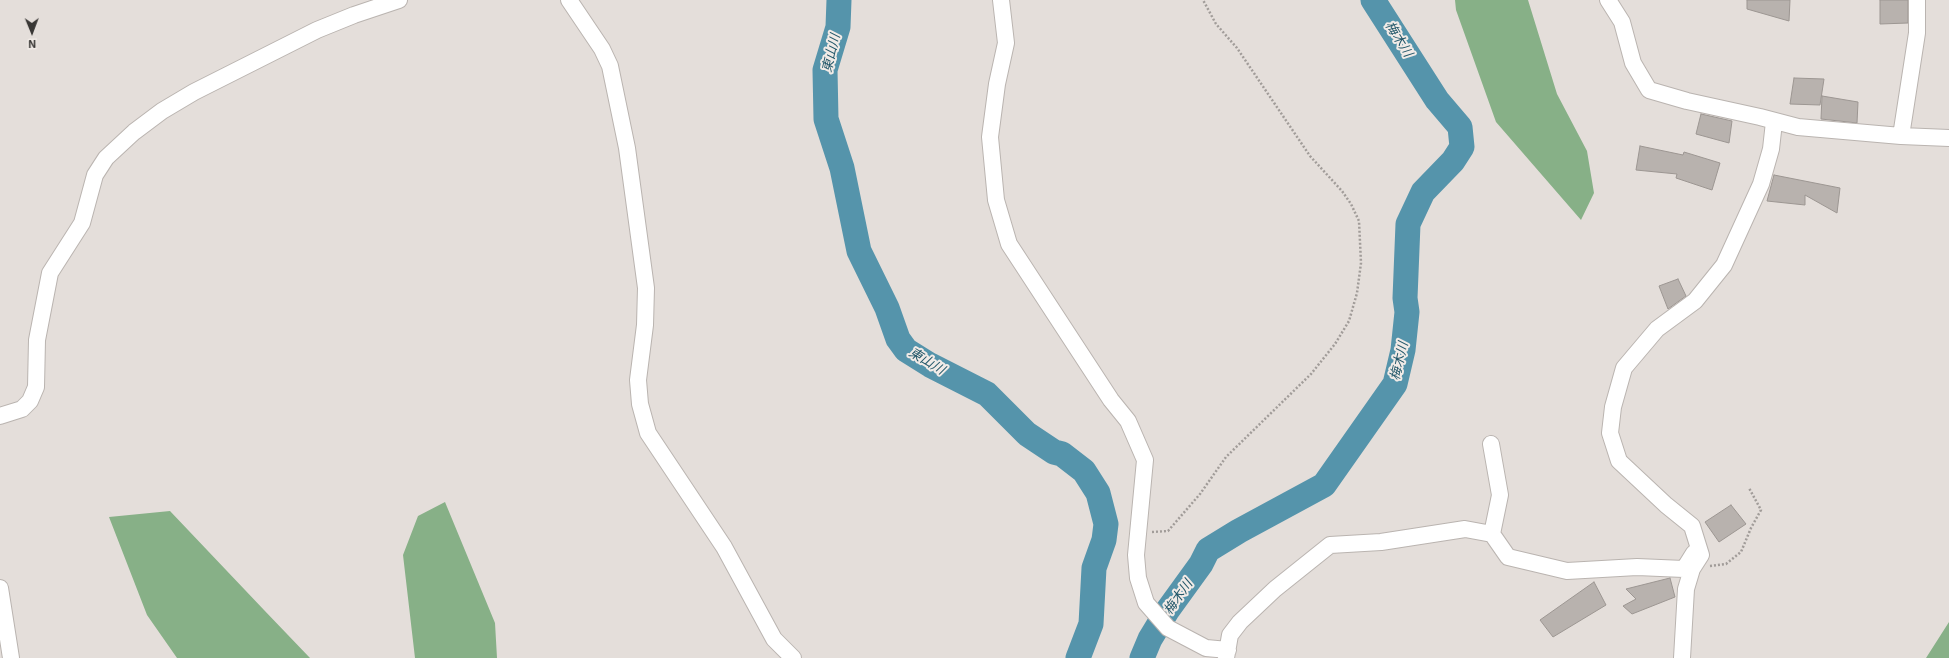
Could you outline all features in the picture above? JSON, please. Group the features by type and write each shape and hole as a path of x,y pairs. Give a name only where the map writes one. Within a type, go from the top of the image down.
{"street":[{"path":"0,416 22,409 30,401 36,387 37,340 50,273 82,223 95,175 106,158 134,132 162,111 194,92 318,30 354,15 399,0"},
{"path":"569,0 602,49 610,66 627,148 646,288 645,325 638,380 640,404 648,433 724,547 774,639 793,658"},
{"path":"1001,0 1006,43 997,84 990,137 996,200 1009,244 1111,400 1128,421 1145,460 1138,533 1138,578 1146,603 1168,628 1206,648 1227,654 1230,635 1240,622 1275,588 1330,544 1381,542 1465,529 1492,534 1508,557 1567,571 1637,567 1684,569 1698,546"},
{"path":"1608,0 1622,22 1633,63 1649,90 1687,101 1760,116 1774,122 1798,127 1901,136 1949,138"},
{"path":"1901,136 1917,32 1917,0"},
{"path":"1682,658 1686,589 1692,569 1701,555 1692,526 1666,505 1619,461 1610,433 1613,407 1624,368 1657,329 1695,301 1724,266 1761,184 1771,149 1774,122"},
{"path":"1491,444 1500,494 1492,534"},
{"path":"0,588 11,658"}],"path":[{"path":"1138,533 1168,531 1200,494 1226,457 1311,374 1335,344 1349,321 1357,293 1361,263 1359,221 1351,204 1342,191 1310,156 1237,48 1216,24 1203,0"},
{"path":"1692,569 1726,564 1742,552 1751,528 1761,510 1749,488"}],"green space":[{"path":"1455,0 1528,0 1557,94 1587,151 1594,193 1581,220 1496,122 1456,10"},
{"path":"445,502 495,623 497,658 415,658 403,555 418,516"},
{"path":"170,511 310,658 177,658 147,615 109,517"},
{"path":"1949,622 1949,658 1926,658"}],"building":[{"path":"1747,0 1790,0 1789,21 1747,9"},
{"path":"1880,0 1908,0 1908,23 1880,24"},
{"path":"1794,78 1824,79 1820,105 1790,104"},
{"path":"1822,96 1858,102 1857,123 1821,119"},
{"path":"1701,114 1732,121 1729,143 1696,134"},
{"path":"1640,146 1683,155 1684,152 1720,163 1712,190 1676,178 1677,174 1636,170"},
{"path":"1774,175 1840,188 1837,213 1805,195 1805,205 1767,201"},
{"path":"1678,279 1686,296 1668,309 1659,286"},
{"path":"1731,505 1746,524 1719,542 1705,522"},
{"path":"1670,578 1675,597 1632,614 1623,606 1636,599 1626,589"},
{"path":"1594,582 1606,605 1553,637 1540,620"}],"waterway":[{"name":"東山川","path":"839,0 838,27 825,70 826,119 842,168 859,251 887,308 898,339 906,350 930,365 987,394 1027,434 1054,452 1062,454 1084,471 1098,493 1106,524 1104,540 1094,568 1091,624 1078,658"},
{"name":"梅木川","path":"1142,658 1150,639 1167,611 1201,564 1208,550 1239,531 1324,485 1395,384 1403,350 1407,312 1405,298 1408,224 1423,192 1453,161 1462,147 1460,127 1437,100 1373,0"}]}
